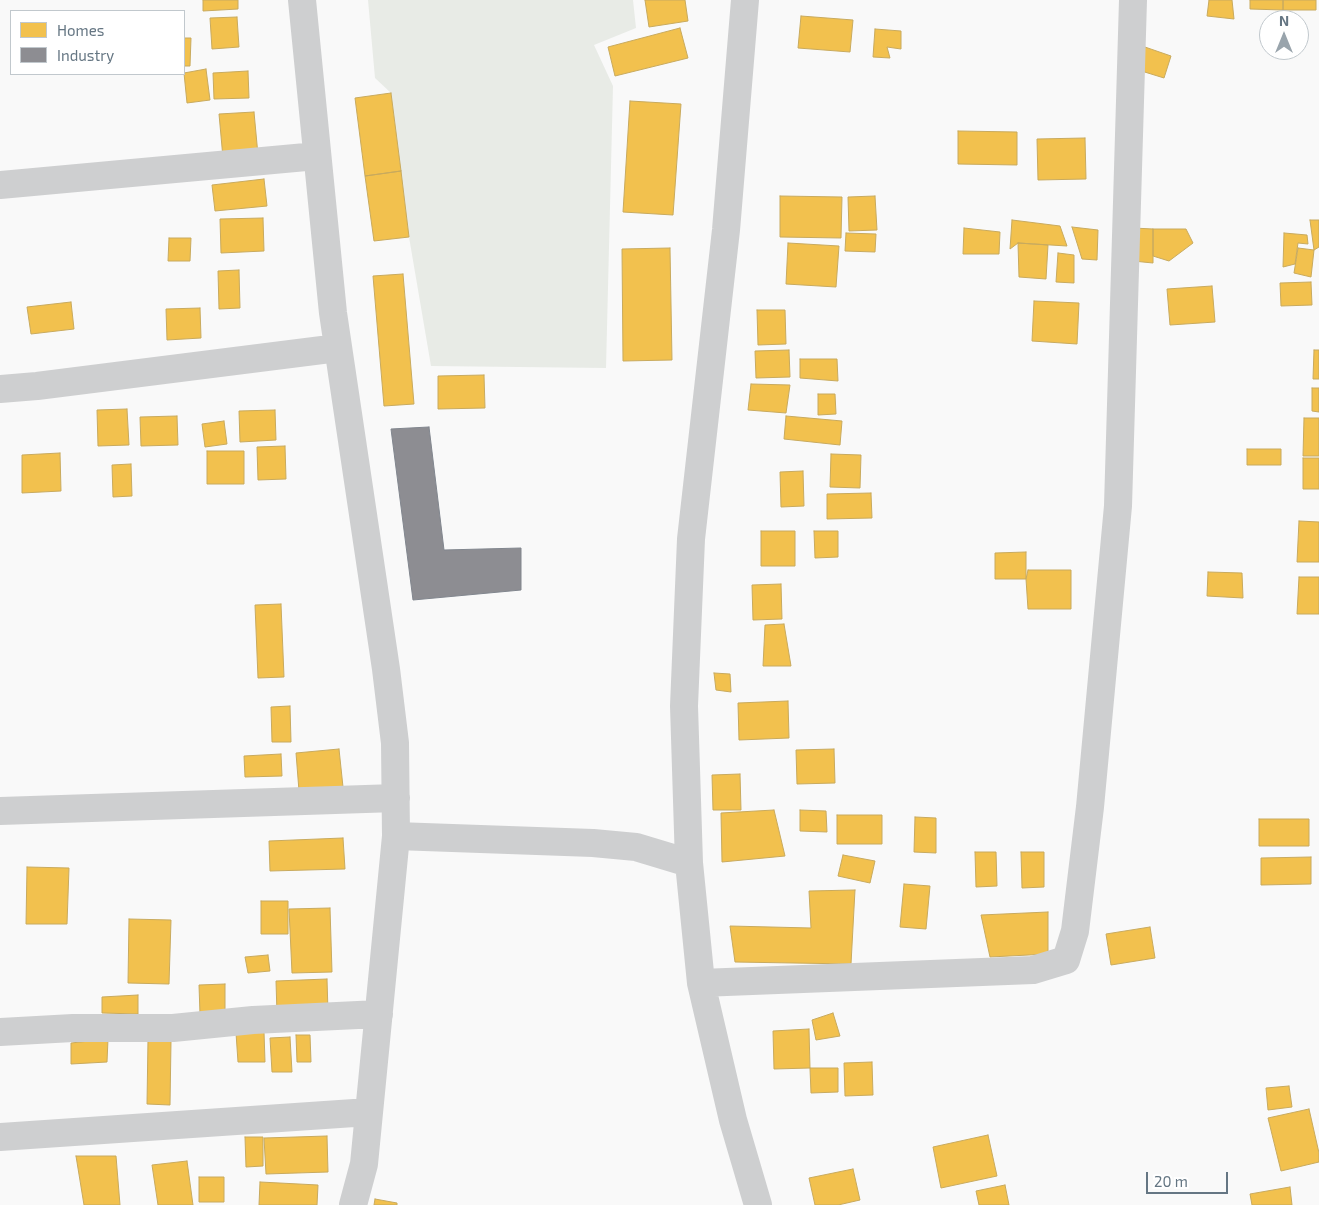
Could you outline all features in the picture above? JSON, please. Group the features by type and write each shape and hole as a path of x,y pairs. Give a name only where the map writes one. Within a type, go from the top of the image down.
{"street":[{"path":"302,0 332,313 386,669 395,743 396,836 364,1164 353,1205"},
{"path":"745,0 726,230 691,539 684,706 689,863 701,983 733,1120 758,1205"},
{"path":"701,983 1033,970 1066,960 1075,931 1090,807 1118,506 1133,0"},
{"path":"0,185 317,156"},
{"path":"0,390 338,348"},
{"path":"0,811 396,798"},
{"path":"396,836 593,843 636,847 689,863"},
{"path":"0,1032 73,1028 173,1028 253,1020 379,1014"},
{"path":"0,1137 369,1112"}],"shaded area":[{"path":"368,0 633,0 636,28 594,45 613,86 606,368 431,366 409,237 391,93 375,78"}],"building: Homes":[{"path":"203,0 238,0 238,9 203,11"},
{"path":"645,0 685,0 688,21 649,27"},
{"path":"1209,0 1232,0 1234,19 1207,16"},
{"path":"1250,0 1283,0 1283,10 1250,9"},
{"path":"1283,0 1316,0 1316,10 1283,10"},
{"path":"801,16 853,20 850,52 798,48"},
{"path":"237,17 239,47 212,49 210,18"},
{"path":"680,28 688,58 615,76 608,47"},
{"path":"875,29 901,31 901,49 887,47 890,58 873,57"},
{"path":"185,38 191,38 190,66 185,66"},
{"path":"1142,46 1171,56 1164,78 1135,69"},
{"path":"206,69 210,100 187,103 185,73"},
{"path":"248,71 249,98 214,99 213,73"},
{"path":"391,93 401,171 365,176 355,98"},
{"path":"630,101 681,104 673,215 623,212"},
{"path":"254,112 258,155 223,158 219,114"},
{"path":"958,131 1017,132 1017,165 958,164"},
{"path":"1085,138 1086,179 1038,180 1037,139"},
{"path":"401,171 409,237 374,241 365,176"},
{"path":"264,179 267,206 215,211 212,185"},
{"path":"780,196 842,197 841,238 780,237"},
{"path":"875,196 877,230 849,231 848,197"},
{"path":"263,218 264,251 221,253 220,219"},
{"path":"1012,220 1060,226 1067,246 1018,243 1010,249"},
{"path":"1310,220 1319,220 1319,247 1314,250"},
{"path":"1072,227 1098,230 1097,260 1082,259"},
{"path":"964,228 1000,232 999,254 963,254"},
{"path":"1133,228 1153,229 1153,263 1133,261"},
{"path":"1153,229 1186,229 1193,243 1169,261 1153,256"},
{"path":"846,233 876,234 875,252 845,251"},
{"path":"1284,233 1307,235 1308,244 1298,243 1295,264 1283,267"},
{"path":"169,238 191,238 190,261 168,261"},
{"path":"788,243 839,246 836,287 786,284"},
{"path":"1018,243 1048,245 1046,279 1019,277"},
{"path":"670,248 672,360 623,361 622,249"},
{"path":"1298,248 1314,250 1311,277 1294,273"},
{"path":"1058,253 1074,255 1074,283 1056,282"},
{"path":"239,270 240,308 219,309 218,271"},
{"path":"403,274 414,404 384,406 373,276"},
{"path":"1311,282 1312,305 1281,306 1280,283"},
{"path":"1212,286 1215,322 1170,325 1167,289"},
{"path":"1034,301 1079,303 1077,344 1032,341"},
{"path":"71,302 74,329 31,334 27,307"},
{"path":"200,308 201,338 167,340 166,309"},
{"path":"757,310 785,310 786,344 758,345"},
{"path":"789,350 790,377 756,378 755,351"},
{"path":"1314,350 1319,350 1319,379 1313,379"},
{"path":"800,359 837,359 838,381 800,378"},
{"path":"484,375 485,408 438,409 438,376"},
{"path":"751,384 790,385 786,413 748,410"},
{"path":"1312,388 1319,388 1319,412 1312,411"},
{"path":"818,394 835,394 836,414 818,415"},
{"path":"127,409 129,445 98,446 97,410"},
{"path":"275,410 276,440 240,442 239,411"},
{"path":"177,416 178,445 141,446 140,417"},
{"path":"786,416 842,421 840,445 784,439"},
{"path":"1304,418 1319,418 1319,456 1303,456"},
{"path":"224,421 227,444 205,447 202,424"},
{"path":"285,446 286,479 258,480 257,447"},
{"path":"1247,449 1281,449 1281,465 1247,465"},
{"path":"207,451 244,451 244,484 207,484"},
{"path":"60,453 61,491 22,493 22,455"},
{"path":"831,454 861,455 860,488 830,487"},
{"path":"1303,458 1319,458 1319,489 1303,489"},
{"path":"131,464 132,496 113,497 112,465"},
{"path":"803,471 804,506 781,507 780,472"},
{"path":"871,493 872,518 827,519 827,494"},
{"path":"1299,521 1319,522 1319,562 1297,562"},
{"path":"761,531 795,531 795,566 761,566"},
{"path":"814,531 838,531 838,557 815,558"},
{"path":"1026,552 1026,579 995,579 995,553"},
{"path":"1028,570 1071,570 1071,609 1028,609 1026,579"},
{"path":"1208,572 1242,573 1243,598 1207,596"},
{"path":"1299,577 1319,577 1319,614 1297,614"},
{"path":"781,584 782,619 753,620 752,585"},
{"path":"281,604 284,677 258,678 255,605"},
{"path":"784,624 791,666 763,666 765,625"},
{"path":"714,673 730,674 731,692 716,690"},
{"path":"788,701 789,738 739,740 738,703"},
{"path":"290,706 291,742 272,742 271,707"},
{"path":"339,749 343,787 299,791 296,753"},
{"path":"834,749 835,783 797,784 796,750"},
{"path":"281,754 282,776 245,777 244,756"},
{"path":"740,774 741,810 713,810 712,775"},
{"path":"774,810 785,856 722,862 721,813"},
{"path":"800,810 826,811 827,832 800,831"},
{"path":"837,815 882,815 882,844 837,844"},
{"path":"915,817 936,818 936,853 914,852"},
{"path":"1259,819 1309,819 1309,846 1259,846"},
{"path":"343,838 345,869 270,871 269,841"},
{"path":"975,852 996,852 997,886 976,887"},
{"path":"1021,852 1044,852 1044,887 1022,888"},
{"path":"843,855 875,861 870,883 838,876"},
{"path":"1311,857 1311,884 1261,885 1261,858"},
{"path":"27,867 69,868 67,924 26,924"},
{"path":"904,884 930,886 926,929 900,927"},
{"path":"855,890 851,964 735,962 730,926 811,928 809,891"},
{"path":"261,901 288,901 288,934 261,934"},
{"path":"330,908 332,972 292,973 289,909"},
{"path":"1048,912 1048,954 990,957 981,915"},
{"path":"129,919 171,920 169,984 128,983"},
{"path":"1150,927 1155,958 1111,965 1106,934"},
{"path":"268,955 270,971 248,973 245,957"},
{"path":"327,979 328,1012 277,1014 276,981"},
{"path":"225,984 225,1013 200,1014 199,985"},
{"path":"138,995 138,1014 102,1013 102,997"},
{"path":"833,1013 840,1036 816,1040 812,1020"},
{"path":"809,1029 810,1068 774,1069 773,1031"},
{"path":"264,1032 265,1062 238,1062 236,1033"},
{"path":"296,1035 310,1035 311,1062 297,1062"},
{"path":"290,1037 292,1072 272,1072 270,1038"},
{"path":"108,1039 107,1062 71,1064 71,1043"},
{"path":"148,1040 171,1041 170,1105 147,1104"},
{"path":"872,1062 873,1095 845,1096 844,1063"},
{"path":"810,1068 838,1068 838,1092 811,1093"},
{"path":"1289,1086 1292,1107 1268,1110 1266,1088"},
{"path":"1309,1109 1319,1153 1319,1162 1281,1171 1268,1118"},
{"path":"988,1135 997,1176 941,1188 933,1147"},
{"path":"327,1136 328,1172 266,1174 264,1138"},
{"path":"245,1137 263,1137 263,1166 246,1167"},
{"path":"76,1156 116,1156 120,1205 84,1205"},
{"path":"187,1161 193,1205 158,1205 152,1165"},
{"path":"853,1169 860,1200 838,1205 815,1205 809,1178"},
{"path":"199,1177 224,1177 224,1202 199,1202"},
{"path":"260,1182 318,1185 317,1205 259,1205"},
{"path":"1005,1185 1009,1205 979,1205 976,1191"},
{"path":"1290,1187 1292,1205 1252,1205 1250,1194"},
{"path":"375,1199 397,1203 397,1205 374,1205"}],"building: Industry":[{"path":"429,427 444,550 521,548 521,590 413,600 391,429"}]}
